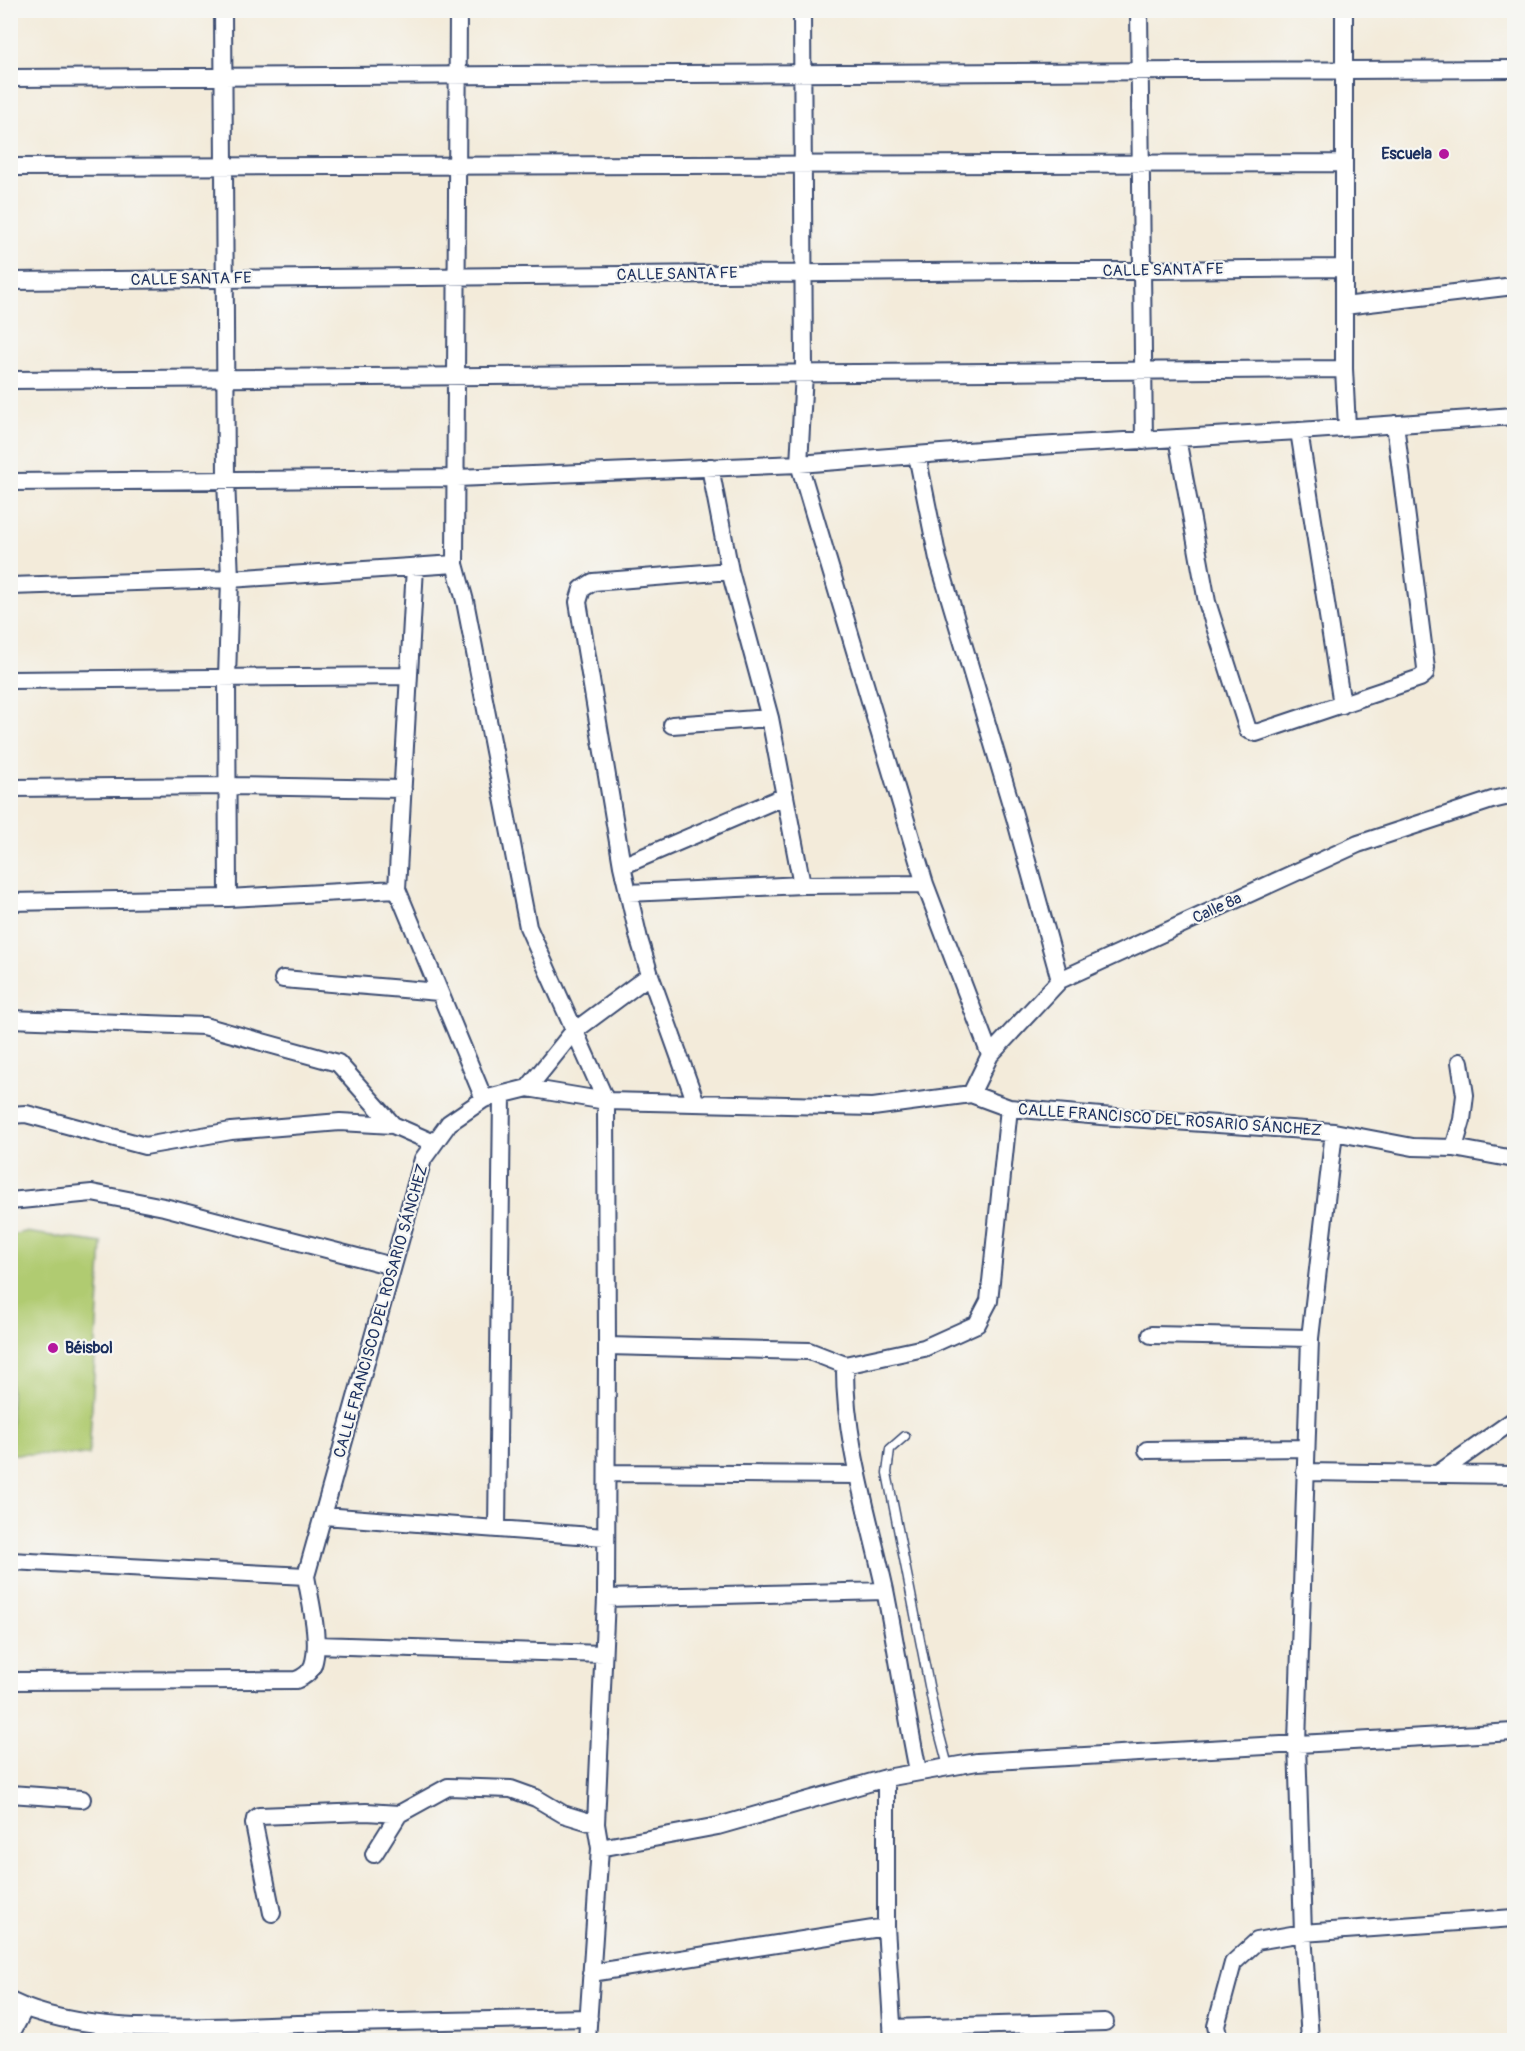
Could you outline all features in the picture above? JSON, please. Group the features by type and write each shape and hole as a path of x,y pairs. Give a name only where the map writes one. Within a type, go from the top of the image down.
{"street":[{"path":"223,10 226,479 230,579 227,678 228,897"},
{"path":"458,10 455,564 465,601 528,927 573,1032 606,1101 608,1346 606,1598 596,1824 600,1848 587,2040"},
{"path":"802,10 804,373 799,464 925,884 990,1055"},
{"path":"1140,10 1144,441"},
{"path":"1344,10 1344,369 1347,427"},
{"path":"10,78 1515,69"},
{"path":"10,167 1344,163"},
{"name":"CALLE SANTA FE","path":"10,281 1344,268"},
{"path":"1344,306 1515,286"},
{"path":"10,380 1344,369"},
{"path":"10,482 457,478 799,464 1019,447 1144,441 1515,416"},
{"path":"1177,438 1207,602 1248,730 1256,733 1420,678 1425,674 1395,424"},
{"path":"1299,431 1342,705"},
{"path":"917,455 938,560 1015,818 1060,980"},
{"path":"710,466 730,571 770,718 802,885"},
{"path":"10,585 230,579 455,564"},
{"path":"415,567 407,676 397,889 484,1099"},
{"path":"696,1103 650,975 628,893 578,602 582,589 593,582 730,571"},
{"path":"10,680 407,676"},
{"path":"672,725 770,718"},
{"path":"10,788 227,786 403,789"},
{"name":"Calle 8ª","path":"971,1094 990,1055 1060,980 1358,844 1492,800 1515,795"},
{"path":"622,867 785,796"},
{"path":"628,893 802,885 925,884"},
{"path":"10,902 228,897 397,889"},
{"path":"528,1088 573,1032 650,975"},
{"path":"283,979 440,992"},
{"path":"10,1019 204,1026 338,1063 393,1125"},
{"path":"1454,1148 1465,1095 1460,1062"},
{"name":"CALLE FRANCISCO DEL ROSARIO SÁNCHEZ","path":"306,1576 423,1159 448,1123 484,1099 528,1088 606,1101 873,1107 971,1094 1009,1107 1101,1116 1334,1132 1413,1147 1454,1148 1515,1159"},
{"path":"497,1529 502,1095"},
{"path":"608,1346 809,1351 845,1365 924,1348 977,1324 989,1301 1009,1107"},
{"path":"10,1115 26,1114 145,1146 231,1131 340,1122 393,1125 434,1143"},
{"path":"1310,2040 1303,1933 1297,1743 1310,1338 1334,1132"},
{"path":"10,1201 92,1193 164,1207 392,1266"},
{"path":"1151,1335 1310,1338"},
{"path":"845,1365 849,1417 858,1475 885,1591 918,1771"},
{"path":"1439,1473 1515,1420"},
{"path":"1147,1450 1305,1448"},
{"path":"1305,1472 1515,1475"},
{"path":"607,1473 858,1475"},
{"path":"324,1516 605,1537"},
{"path":"10,1561 306,1576 316,1645 312,1666 306,1676 296,1680 10,1680"},
{"path":"606,1598 885,1591"},
{"path":"316,1645 603,1654"},
{"path":"600,1848 718,1826 886,1778 977,1762 1515,1732"},
{"path":"886,1778 886,1927 893,2034 1105,2022"},
{"path":"374,1854 399,1814 448,1787 511,1789 536,1798 563,1814 596,1824"},
{"path":"10,1794 82,1799"},
{"path":"272,1913 254,1824 255,1819 259,1816 366,1812 399,1814"},
{"path":"1219,2040 1216,2025 1233,1963 1257,1941 1303,1933 1515,1918"},
{"path":"591,1972 886,1927"},
{"path":"10,2036 18,2004 87,2024 173,2034 279,2032 589,2018"}],"lane":[{"path":"905,1436 891,1449 887,1473 936,1720 948,1766"}],"green space":[{"name":"Béisbol","path":"25,1232 102,1243 89,1455 11,1454 11,1235"}],"place":[{"name":"Escuela","path":"1444,154"},
{"name":"Béisbol","path":"53,1348"}]}
